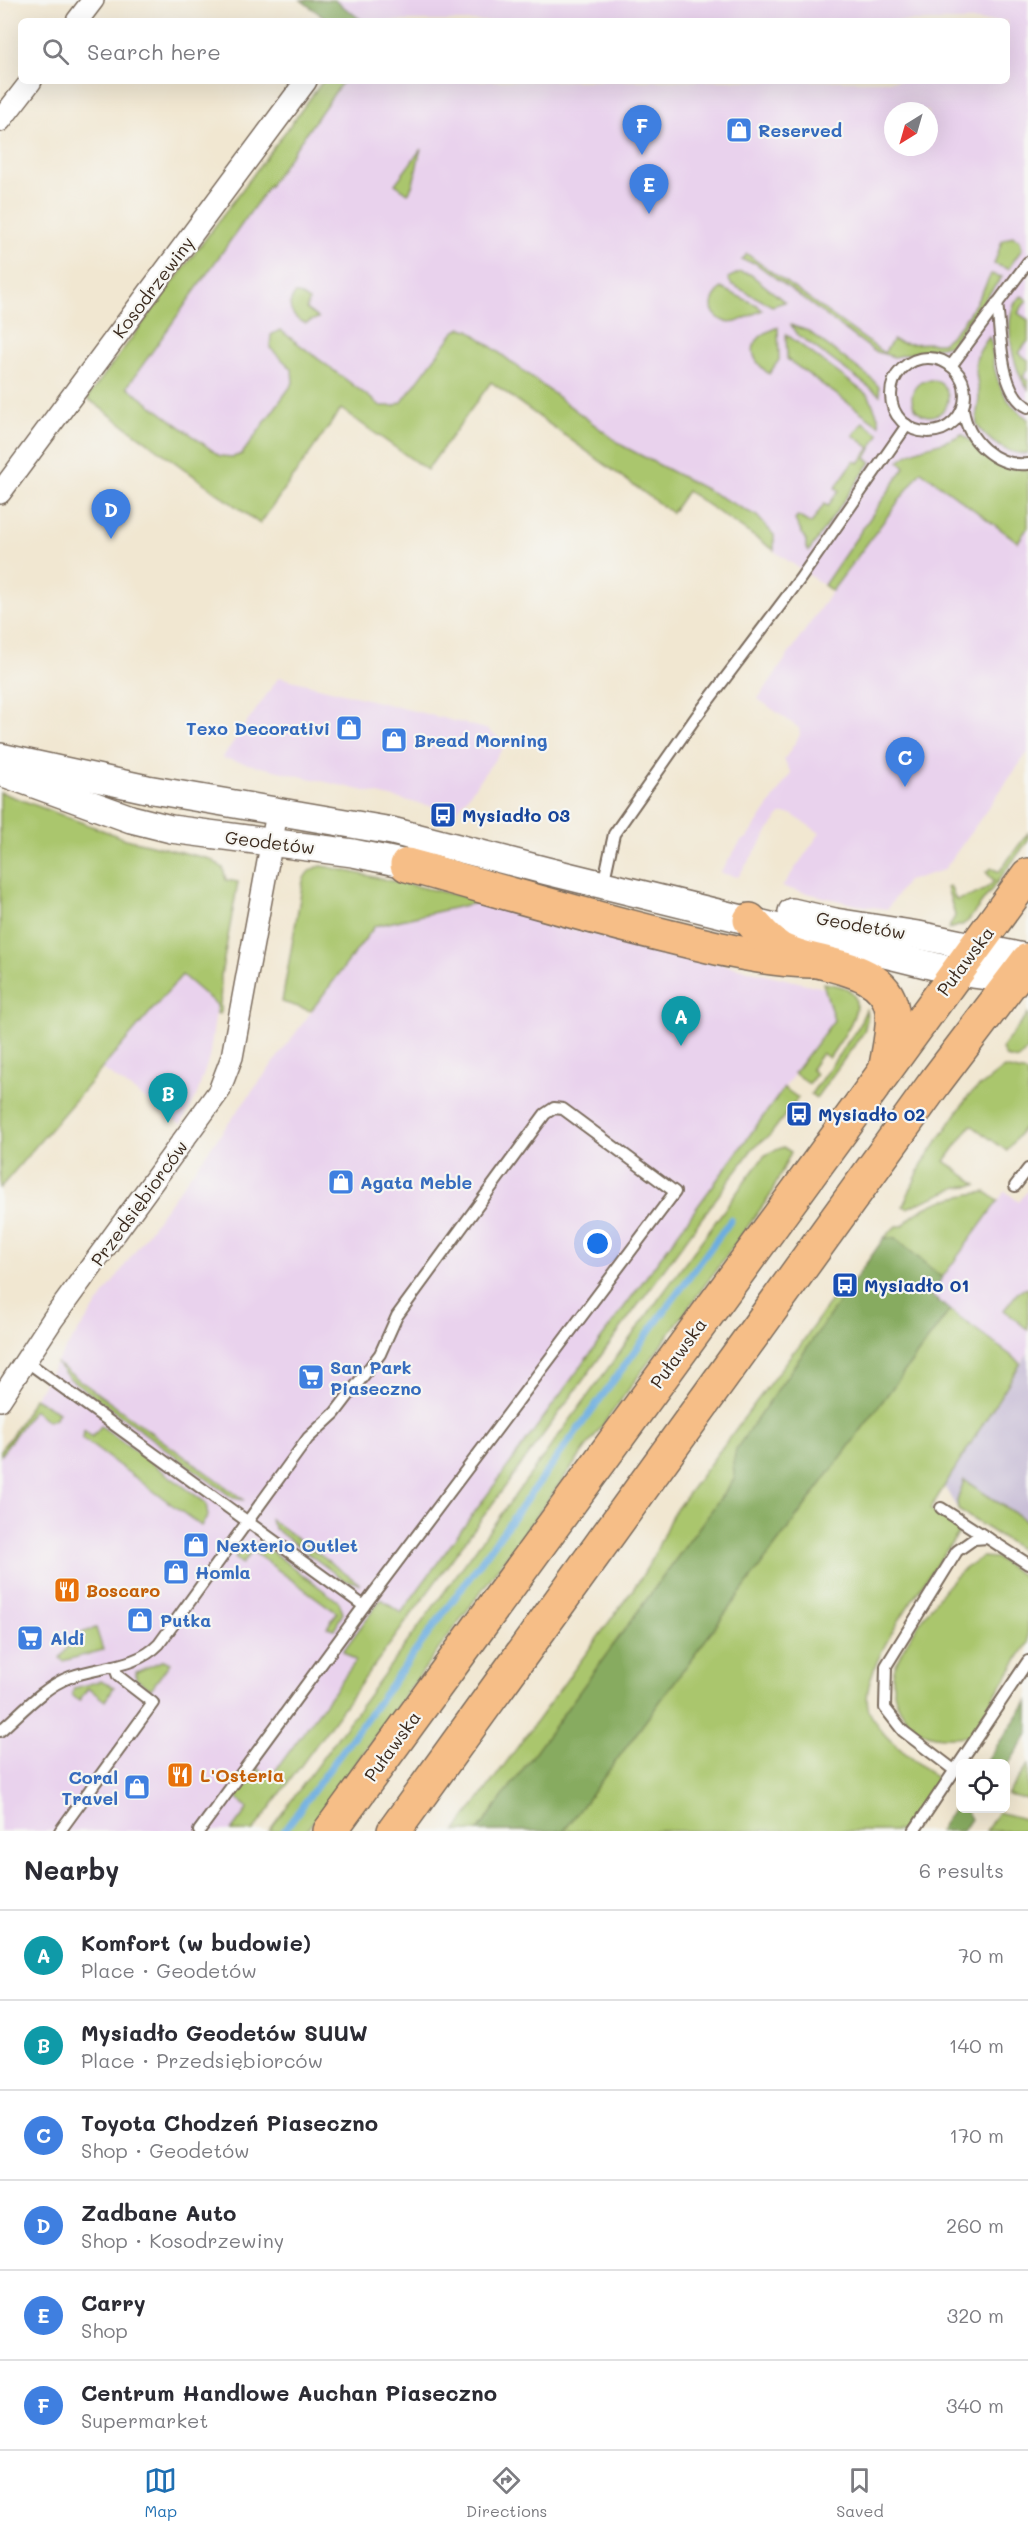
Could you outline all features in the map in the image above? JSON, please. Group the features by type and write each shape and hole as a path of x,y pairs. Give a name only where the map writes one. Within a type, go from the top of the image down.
{"main road":[{"path":"407,865 547,903 602,921 739,953 783,961 811,961"},
{"name":"Puławska","path":"330,1831 1028,875"},
{"path":"750,920 771,944 811,961 850,970 879,984 892,1009 886,1067"},
{"path":"394,1831 837,1217 1024,970"}],"street":[{"path":"79,18 93,0"},
{"path":"0,121 29,84"},
{"name":"Kosodrzewiny","path":"0,493 304,84"},
{"name":"Geodetów","path":"0,757 130,786 392,831 750,920 759,913 773,908 835,922 918,934 966,960 1024,970"},
{"name":"Geodetów","path":"0,772 131,819 171,829 272,841 353,853 407,865 494,876 526,875 547,871"},
{"name":"Przedsiębiorców","path":"0,1400 219,1091 232,1057 277,813"}],"lane":[{"path":"951,366 1028,262"},
{"path":"997,303 1007,379 1012,394 1028,407"},
{"path":"963,408 957,418 939,431 928,432 907,425 898,416 893,404 892,392 901,371 919,360 930,358 940,360 951,366 964,385 965,425 977,443 996,458 1016,465 1028,464"},
{"path":"603,885 615,834 696,717 794,587 907,425"},
{"path":"0,1731 55,1685 69,1678 144,1658 159,1644 308,1438 335,1413 380,1354 397,1316 546,1114 554,1108 563,1109 675,1192 364,1606 199,1831"},
{"path":"1015,1186 1028,1168"},
{"path":"26,1361 364,1606"},
{"path":"941,1508 1028,1564"},
{"path":"954,1770 903,1731 885,1708 886,1666 957,1551 974,1539 988,1538"},
{"path":"914,1831 1028,1661"},
{"path":"60,1831 153,1703 118,1676 114,1665"}],"shaded area":[{"path":"334,0 1028,0 1028,752 944,870 907,881 887,909 857,905 782,887 820,833 791,814 780,814 738,877 720,873 791,773 784,760 800,735 799,728 758,699 832,591 687,491 672,513 491,382 427,470 341,409 260,524 87,398 321,84 1010,84 1010,18 359,18"},
{"path":"279,677 486,729 507,743 456,812 222,758"},
{"name":"San Park Piaseczno","path":"484,901 573,929 824,988 834,1020 241,1831 0,1831 0,1450 13,1434 56,1363 159,1217 375,926"},
{"path":"182,974 217,1005 209,1058 196,1097 181,1124 101,1068"},
{"path":"1028,1190 1028,1288 1019,1291 1004,1310 1028,1330 1028,1353 1021,1363 930,1295 1005,1191 1019,1202"},
{"path":"1028,1353 1028,1522 964,1480 957,1501 958,1510 944,1486"}],"green space":[{"path":"301,0 334,0 359,18 325,18"},
{"path":"321,84 341,84 127,387 220,456 233,457 242,454 293,383 292,369 270,348 271,335 280,330 381,406 394,406 402,402 454,332 461,328 469,330 623,446 757,516 774,535 774,550 687,491 672,513 491,382 427,470 341,409 260,524 87,398"},
{"path":"421,149 412,185 408,193 395,184"},
{"path":"1012,236 1020,240 1022,249 1008,269 994,264 1002,241"},
{"path":"747,254 884,353 893,340 911,344 942,343 970,312 991,274 1002,277 950,345 894,357 874,351 755,263 742,260"},
{"path":"740,272 750,274 785,302 772,306 731,284 728,278"},
{"path":"721,288 757,305 762,310 736,322 722,320 715,314 712,305 714,297"},
{"path":"295,294 309,301 306,309 318,318 306,323 294,315 290,307"},
{"path":"1022,296 1027,300 1018,313 1028,320 1028,341 1019,353 1028,360 1028,369 1023,377 1028,381 1028,389 1022,381 1013,356 1010,327 1015,303"},
{"path":"791,325 808,331 872,379 879,387 880,395 797,334"},
{"path":"778,327 779,360 769,374 756,360 753,353 754,347 761,336"},
{"path":"786,334 869,396 879,419 879,425 787,359"},
{"path":"989,337 1000,386 1008,400 1028,419 1028,453 1025,454 998,445 977,425 979,396 975,365 982,346"},
{"path":"930,380 943,385 948,398 943,411 930,416 917,411 912,398 917,385"},
{"path":"863,422 879,434 866,458 871,462 809,551 795,520 798,516 811,524 824,504 828,506 839,490 835,488 854,461 859,463 870,448 853,435"},
{"path":"962,434 997,463 1009,468 1028,468 1028,527 1018,542 921,471 832,591 824,585 905,467 899,461 913,451"},
{"path":"0,792 126,839 210,859 223,868 226,880 238,882 221,975 220,1014 216,1013 217,1005 182,975 0,1188"},
{"path":"1028,833 1028,841 968,921 948,929 955,916 947,887 950,886 956,900 982,891 994,881 986,872 992,868 999,872"},
{"path":"322,866 484,901 375,926 311,1011 282,1002 303,881 310,870"},
{"path":"823,983 844,987 853,994 856,1003 855,1013 829,1058 822,1053 811,1069 816,1074 809,1084 794,1073 834,1020"},
{"path":"866,1010 867,1019 864,1032 816,1098 811,1094 857,1029"},
{"path":"1028,1014 1028,1049 1018,1060 1006,1057 1002,1050 1003,1046"},
{"path":"1004,1068 1028,1073 1028,1122 1007,1151 971,1125 945,1161 977,1185 958,1187 907,1208 903,1206 922,1164 969,1095"},
{"path":"784,1088 798,1098 770,1135 753,1148 253,1831 231,1831 248,1808 236,1798 257,1768 270,1778 356,1661 343,1651 381,1599 401,1613"},
{"path":"783,1147 791,1152 770,1196 306,1831 269,1831 746,1180 765,1155"},
{"path":"986,1192 998,1201 942,1278 895,1238 884,1238 896,1226 903,1226 919,1211 929,1206 964,1195"},
{"path":"884,1238 895,1238 942,1278 930,1295 950,1310 564,1831 478,1831 735,1478 733,1464 736,1449"},
{"path":"1028,1288 1028,1330 1004,1310 1019,1291"},
{"path":"835,1294 843,1294 844,1298 733,1464 735,1478 478,1831 456,1831 639,1581 653,1558 672,1515 799,1347"},
{"path":"950,1310 1021,1363 930,1509 961,1530 900,1618 874,1670 868,1692 869,1710 880,1729 936,1778 938,1784 907,1831 564,1831"},
{"path":"56,1363 244,1500 233,1498 69,1378"},
{"path":"34,1398 59,1412 55,1419 48,1421 33,1410 0,1456 0,1450 13,1434"},
{"path":"101,1426 206,1503 208,1516 201,1526 83,1439 84,1430 92,1437"},
{"path":"964,1480 1028,1522 1028,1554 958,1510 957,1501"},
{"path":"269,1518 360,1584 344,1580 275,1529"},
{"path":"257,1543 339,1602 343,1613 334,1629 327,1627 337,1613 252,1551 242,1564 235,1558 244,1546"},
{"path":"982,1557 996,1558 1028,1579 1028,1643 969,1736 935,1736 920,1731 903,1714 894,1693 893,1676 902,1652 921,1620 955,1578"},
{"path":"96,1628 103,1650 63,1661 60,1658 77,1634"},
{"path":"164,1660 170,1663 151,1689 136,1679 136,1672"},
{"path":"100,1681 114,1687 105,1701 88,1688 79,1701 72,1695 74,1688"},
{"path":"1028,1701 1028,1734 1010,1762 1010,1759 988,1759"},
{"path":"1028,1765 1028,1799 1010,1796 1010,1791"},
{"path":"956,1804 956,1813 967,1813 971,1819 963,1831 939,1831"},
{"path":"997,1813 1028,1820 1028,1831 986,1831"}],"waterway":[{"path":"284,1831 731,1220"}],"place":[{"name":"Reserved","path":"739,130"},
{"name":"Centrum Handlowe Auchan Piaseczno","path":"642,155"},
{"name":"Carry","path":"649,214"},
{"name":"Zadbane Auto","path":"111,539"},
{"name":"Texo Decorativi","path":"349,728"},
{"name":"Bread Morning","path":"394,740"},
{"name":"Toyota Chodzeń Piaseczno","path":"905,787"},
{"name":"Mysiadło 03","path":"443,815"},
{"name":"Komfort (w budowie)","path":"681,1046"},
{"name":"Mysiadło 02","path":"799,1114"},
{"name":"Mysiadło Geodetów SUUW","path":"168,1123"},
{"name":"Agata Meble","path":"341,1182"},
{"name":"Mysiadło 01","path":"845,1285"},
{"name":"San Park Piaseczno","path":"311,1377"},
{"name":"Nexterio Outlet","path":"196,1545"},
{"name":"Homla","path":"176,1572"},
{"name":"Boscaro","path":"67,1590"},
{"name":"Putka","path":"140,1620"},
{"name":"Aldi","path":"30,1638"},
{"name":"L'Osteria","path":"180,1775"},
{"name":"Coral Travel","path":"137,1787"}]}
